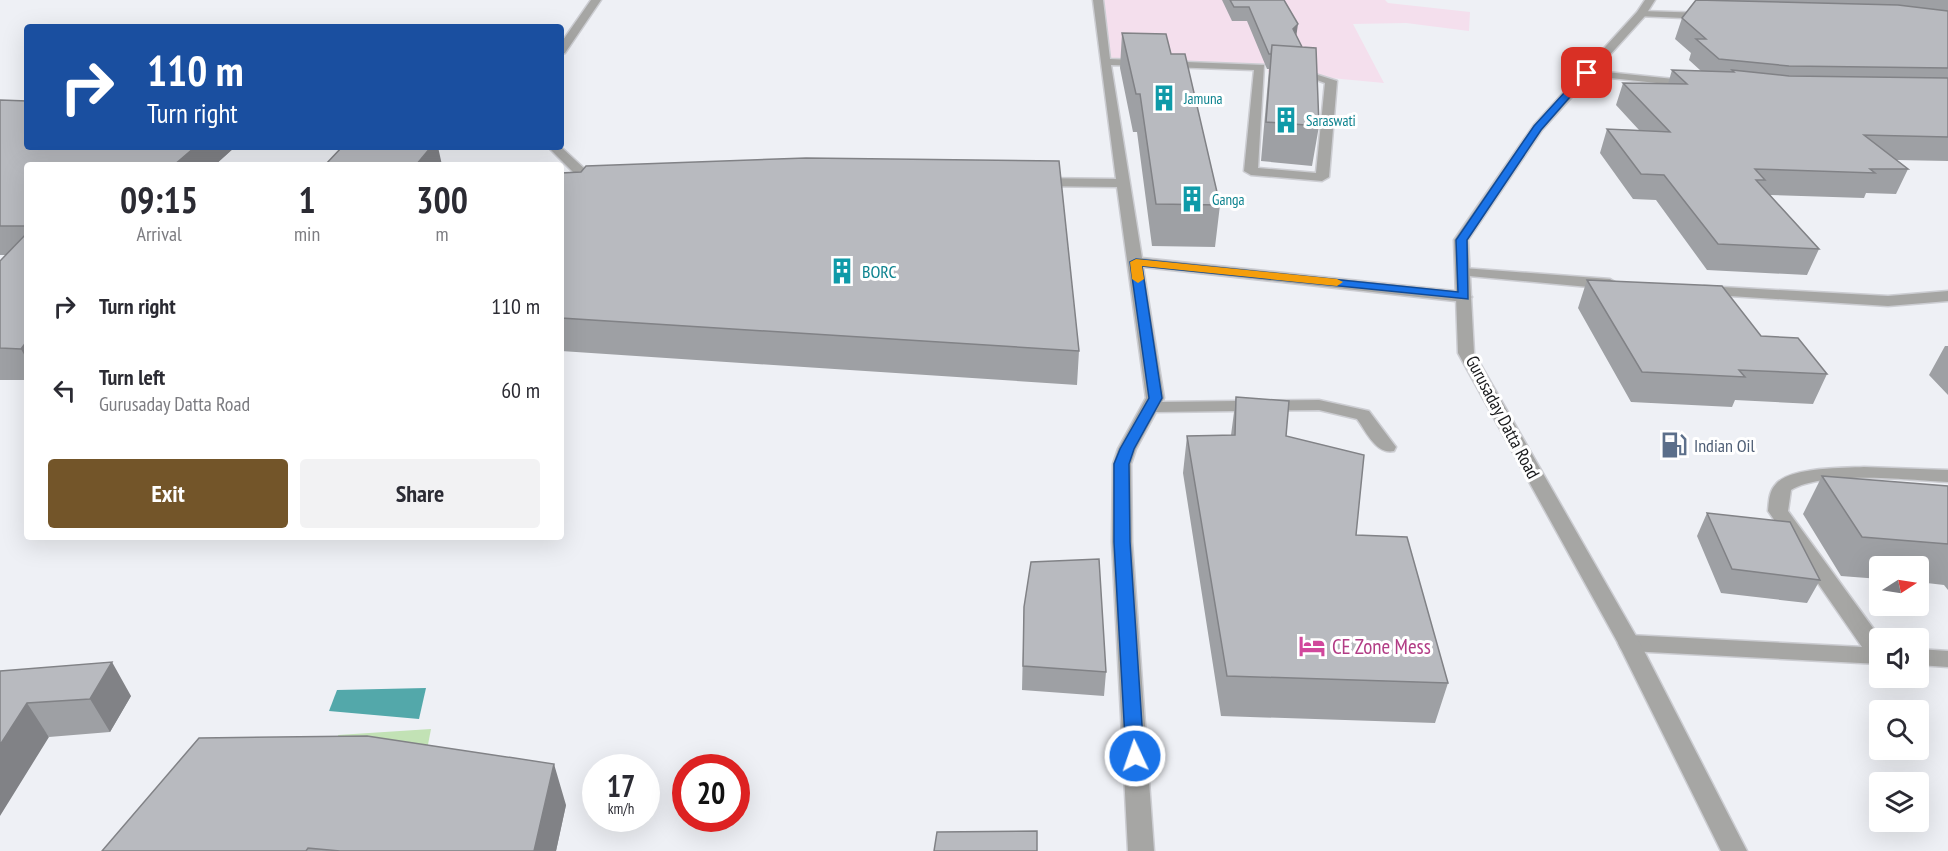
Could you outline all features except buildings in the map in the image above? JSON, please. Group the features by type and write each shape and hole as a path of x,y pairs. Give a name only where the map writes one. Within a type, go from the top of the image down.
{"street":[{"path":"564,47 596,0"},
{"path":"1098,0 1105,62 1155,398 1127,449 1122,464 1122,542 1141,851"},
{"path":"1645,7 1724,16"},
{"name":"Gurusaday Datta Road","path":"1645,7 1538,128 1461,240 1466,353 1629,643 1734,851"},
{"path":"1105,62 1260,67 1264,74 1251,171 1322,177 1331,81 1310,74"},
{"path":"1587,73 1711,86"},
{"path":"557,150 584,175 619,176"},
{"path":"1018,181 1124,183"},
{"path":"1136,262 1464,297"},
{"path":"1463,272 1621,285"},
{"path":"1691,290 1854,301 1913,301 1948,296"},
{"path":"1151,407 1319,405 1363,415 1387,447"},
{"path":"1869,640 1778,511 1780,493 1784,485 1791,482 1825,475 1851,473 1948,476"},
{"path":"1629,643 1869,655"},
{"path":"1929,658 1948,659"}],"shaded area":[{"path":"1098,0 1385,0 1388,3 1470,12 1469,31 1406,23 1353,24 1384,83 1268,72 1268,64 1112,60"}],"green space":[{"path":"431,729 425,760 348,777 338,735"}],"water":[{"path":"426,688 419,719 329,711 337,690"}],"slow traffic":[{"path":"1138,279 1136,262 1337,282"}],"place":[{"name":"Jamuna","path":"1164,98"},
{"name":"Saraswati","path":"1286,120"},
{"name":"Ganga","path":"1192,199"},
{"name":"BORC","path":"842,271"},
{"name":"Indian Oil","path":"1674,445"},
{"name":"CE Zone Mess","path":"1312,646"}],"route":[{"path":"1135,756 1122,542 1122,464 1127,449 1155,398 1136,262 1464,297 1461,240 1538,128 1587,73"}]}
